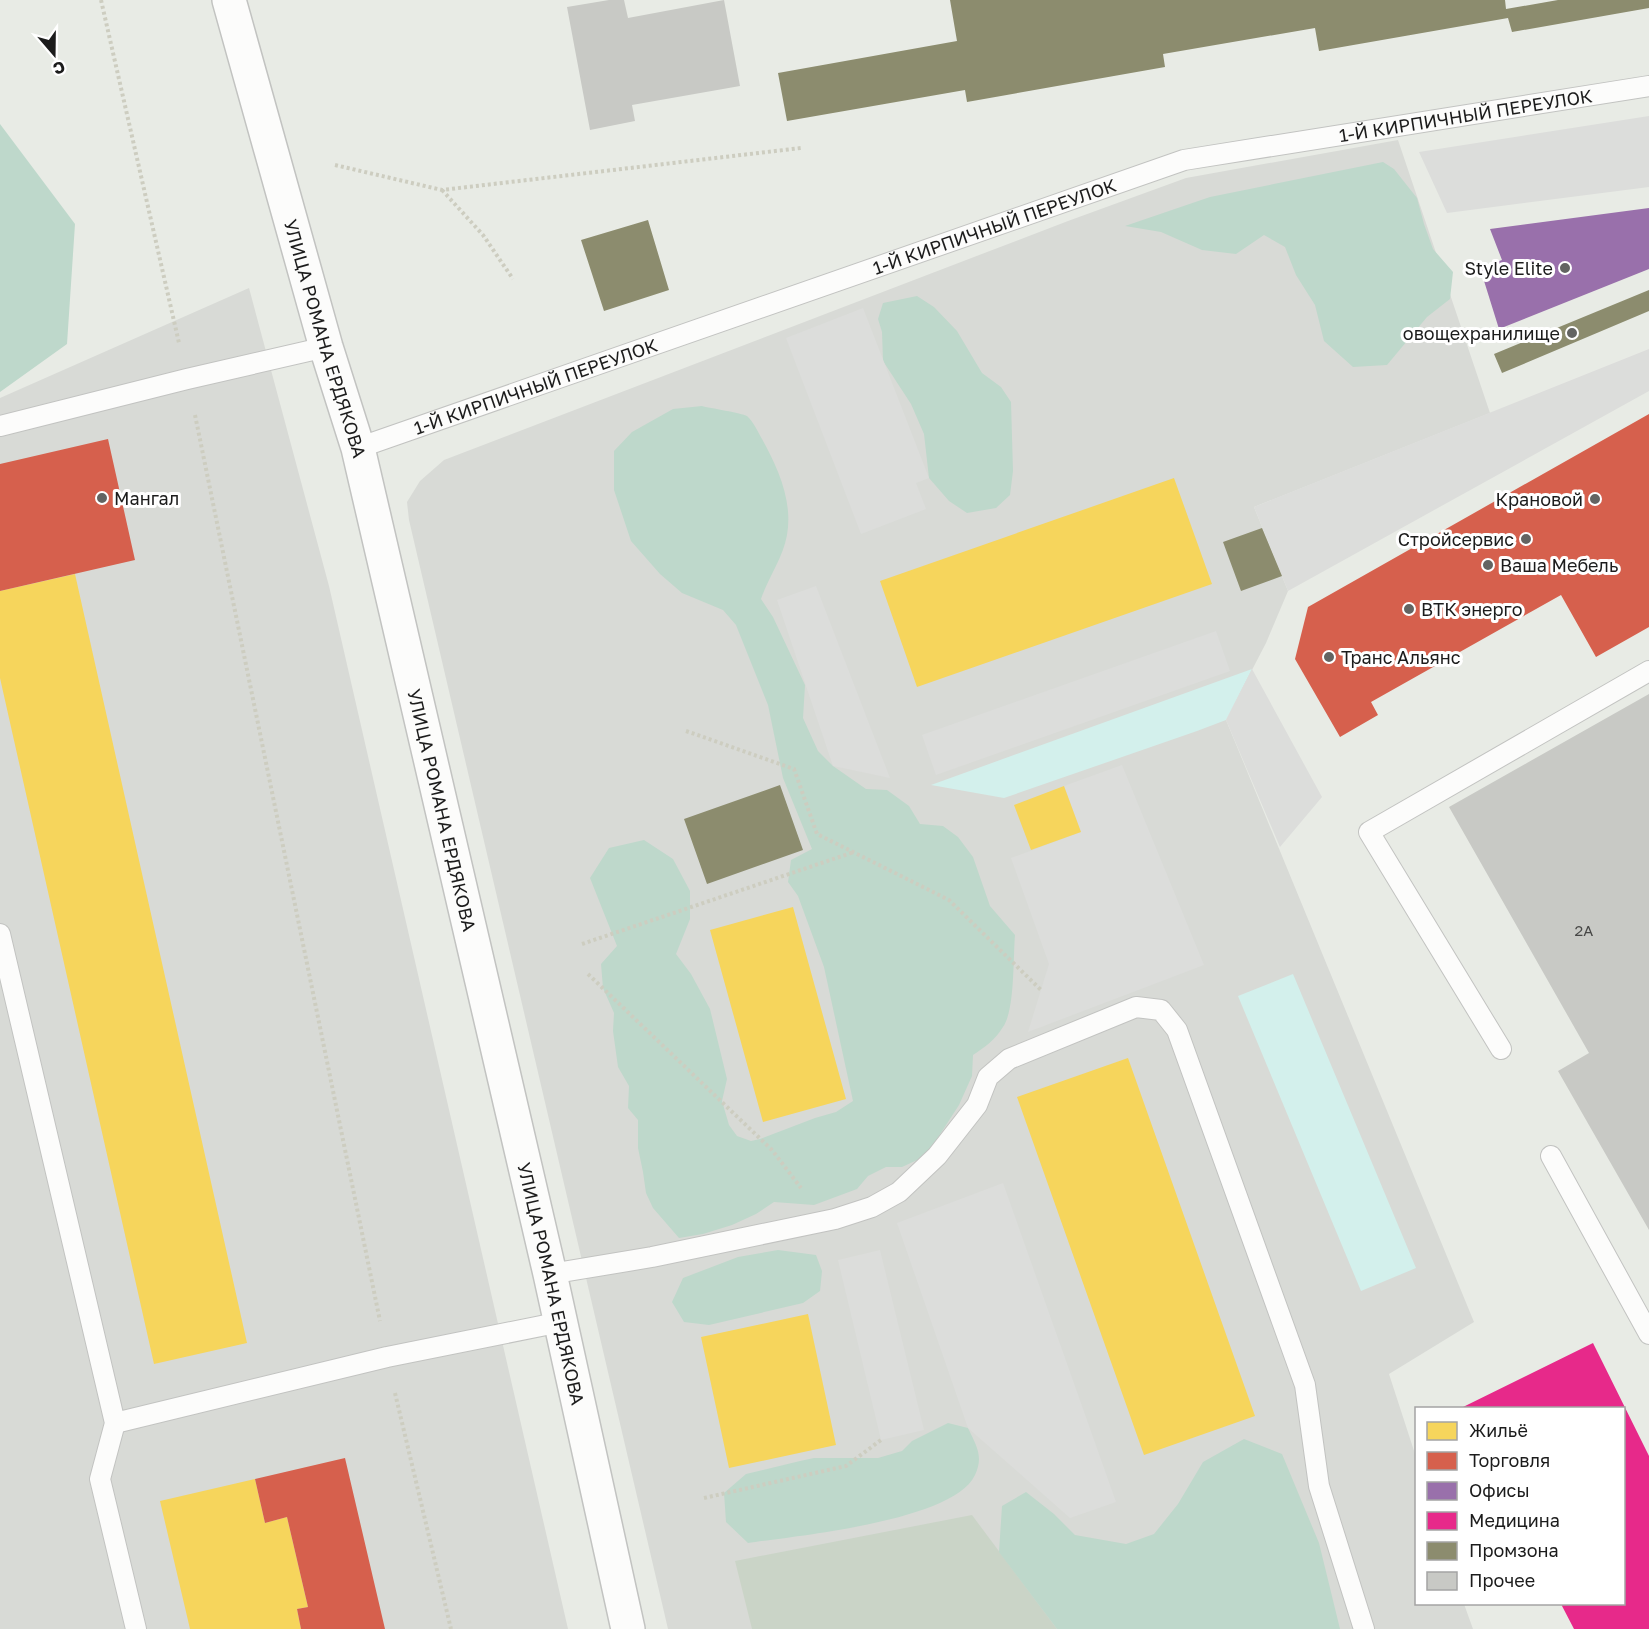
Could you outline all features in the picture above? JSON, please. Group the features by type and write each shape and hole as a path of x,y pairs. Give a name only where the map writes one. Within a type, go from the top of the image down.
{"street":[{"name":"УЛИЦА РОМАНА ЕРДЯКОВА","path":"229,0 326,347 358,448 561,1322 628,1629"}],"lane":[{"name":"1-Й КИРПИЧНЫЙ ПЕРЕУЛОК","path":"358,448 1184,160 1649,86"},
{"path":"0,426 326,347"},
{"path":"1500,1049 1369,832 1649,671"},
{"path":"0,934 115,1424 100,1479 136,1629"},
{"path":"550,1274 651,1257 836,1219 872,1207 899,1192 937,1156 976,1105 988,1077 1009,1059 1136,1007 1161,1010 1177,1030 1305,1385 1319,1486 1364,1629"},
{"path":"1551,1156 1649,1334"},
{"path":"115,1424 387,1357 561,1322"}],"path":[{"path":"101,0 187,379 387,1357 451,1629"},
{"path":"335,165 442,190 801,148"},
{"path":"442,190 483,235 513,279"},
{"path":"686,731 794,769 818,834 949,900 1041,990"},
{"path":"582,944 855,852"},
{"path":"588,974 772,1150 826,1220"},
{"path":"705,1498 846,1466 881,1440"}],"shaded area":[{"path":"1649,116 1649,187 1447,213 1419,152"},
{"path":"1398,140 1490,413 1254,507 1288,591 1266,643 1226,720 1474,1322 1389,1374 1415,1454 1415,1605 1464,1605 1473,1629 668,1629 409,520 407,502 420,481 444,460 1186,178"},
{"path":"249,288 329,586 568,1629 0,1629 0,398"},
{"path":"863,308 929,478 916,483 926,509 861,534 786,338"},
{"path":"1649,349 1649,391 1288,591 1254,507"},
{"path":"816,586 890,778 833,766 777,600"},
{"path":"1216,631 1230,671 936,775 922,735"},
{"path":"1252,669 1226,720 1197,731 1004,798 931,785"},
{"path":"1252,669 1322,797 1280,847 1226,720"},
{"path":"1122,765 1204,965 1028,1032 1049,964 1011,858 1081,832 1064,786"},
{"path":"1293,974 1416,1268 1361,1291 1238,996"},
{"path":"1003,1183 1116,1502 1070,1518 968,1428 897,1223"},
{"path":"880,1250 924,1430 881,1440 838,1260"},
{"path":"972,1515 1057,1629 752,1629 735,1561"}],"green space":[{"path":"0,124 75,224 67,344 0,392"},
{"path":"1383,162 1394,169 1417,198 1433,249 1453,272 1450,299 1427,317 1387,365 1353,367 1324,341 1315,305 1296,275 1285,247 1264,235 1236,254 1202,250 1161,232 1125,226 1210,197"},
{"path":"917,296 934,307 957,331 982,373 1001,387 1011,402 1013,471 1010,495 996,508 967,513 949,501 929,478 924,434 911,404 883,361 882,332 878,319 883,303"},
{"path":"702,406 747,416 779,473 788,510 787,535 761,599 773,617 805,685 803,718 818,751 833,766 866,789 887,790 909,806 920,824 943,826 958,837 973,857 990,906 1015,935 1012,996 1007,1019 993,1039 973,1055 972,1076 959,1105 926,1156 902,1167 886,1167 868,1176 857,1189 814,1205 774,1202 756,1214 732,1225 703,1234 679,1238 653,1208 646,1193 638,1148 638,1120 628,1108 629,1086 618,1067 613,1031 614,1013 603,988 601,964 617,946 590,878 609,848 644,840 673,859 690,891 690,919 676,954 691,974 710,1009 727,1079 722,1101 729,1125 737,1136 751,1141 760,1139 836,1112 853,1101 824,967 798,896 788,882 791,860 812,849 783,778 768,705 736,625 723,610 682,593 660,574 631,541 614,490 614,451 632,432 673,409"},
{"path":"778,1250 816,1255 822,1271 820,1291 803,1303 709,1325 684,1322 672,1302 683,1278 738,1257"},
{"path":"948,1423 968,1428 978,1451 979,1462 975,1475 961,1491 937,1504 872,1524 748,1543 726,1522 724,1493 746,1474 814,1458 878,1458 902,1451 912,1441"},
{"path":"1244,1439 1282,1454 1319,1543 1340,1629 1057,1629 999,1552 1002,1506 1026,1492 1054,1514 1075,1535 1126,1544 1154,1534 1178,1504 1203,1462"}],"building: Жильё":[{"path":"1174,478 1212,584 917,687 880,581"},
{"path":"75,574 247,1343 154,1364 0,678 0,591"},
{"path":"1064,786 1081,832 1031,850 1014,805"},
{"path":"793,907 846,1099 763,1122 710,930"},
{"path":"1128,1058 1255,1416 1144,1455 1017,1097"},
{"path":"808,1314 836,1445 729,1468 701,1337"},
{"path":"255,1479 265,1523 287,1517 308,1607 297,1609 301,1629 190,1629 160,1501"}],"building: Торговля":[{"path":"1649,414 1649,627 1596,657 1561,595 1371,702 1378,715 1340,737 1295,659 1308,607"},
{"path":"108,439 135,560 0,591 0,464"},
{"path":"345,1458 385,1629 301,1629 297,1609 308,1607 287,1517 265,1523 255,1479"}],"building: Офисы":[{"name":"Style Elite","path":"1649,208 1649,269 1499,329 1480,268 1502,260 1490,229"}],"building: Медицина":[{"path":"1593,1343 1625,1407 1463,1407"},
{"path":"1625,1408 1649,1456 1649,1629 1574,1629 1562,1605 1625,1605"}],"building: Промзона":[{"path":"950,0 1505,0 1506,9 1558,0 1649,0 1649,8 1512,32 1508,18 1319,51 1315,28 1163,54 1165,67 967,102 965,90 787,121 778,73 957,41"},
{"path":"648,220 669,290 604,311 581,240"},
{"name":"овощехранилище","path":"1649,290 1649,311 1502,373 1494,354"},
{"path":"1262,528 1282,576 1241,591 1223,542"},
{"path":"780,785 803,850 707,884 684,819"}],"building: Прочее":[{"path":"609,0 624,0 628,18 724,0 740,86 632,105 635,121 590,130 567,7"},
{"path":"1649,694 1649,1230 1558,1071 1589,1053 1449,807"}],"place":[{"name":"Style Elite","path":"1565,268"},
{"name":"овощехранилище","path":"1572,333"},
{"name":"Мангал","path":"102,498"},
{"name":"Крановой","path":"1595,499"},
{"name":"Стройсервис","path":"1526,539"},
{"name":"Ваша Мебель","path":"1488,565"},
{"name":"ВТК энерго","path":"1409,609"},
{"name":"Транс Альянс","path":"1329,657"}]}
